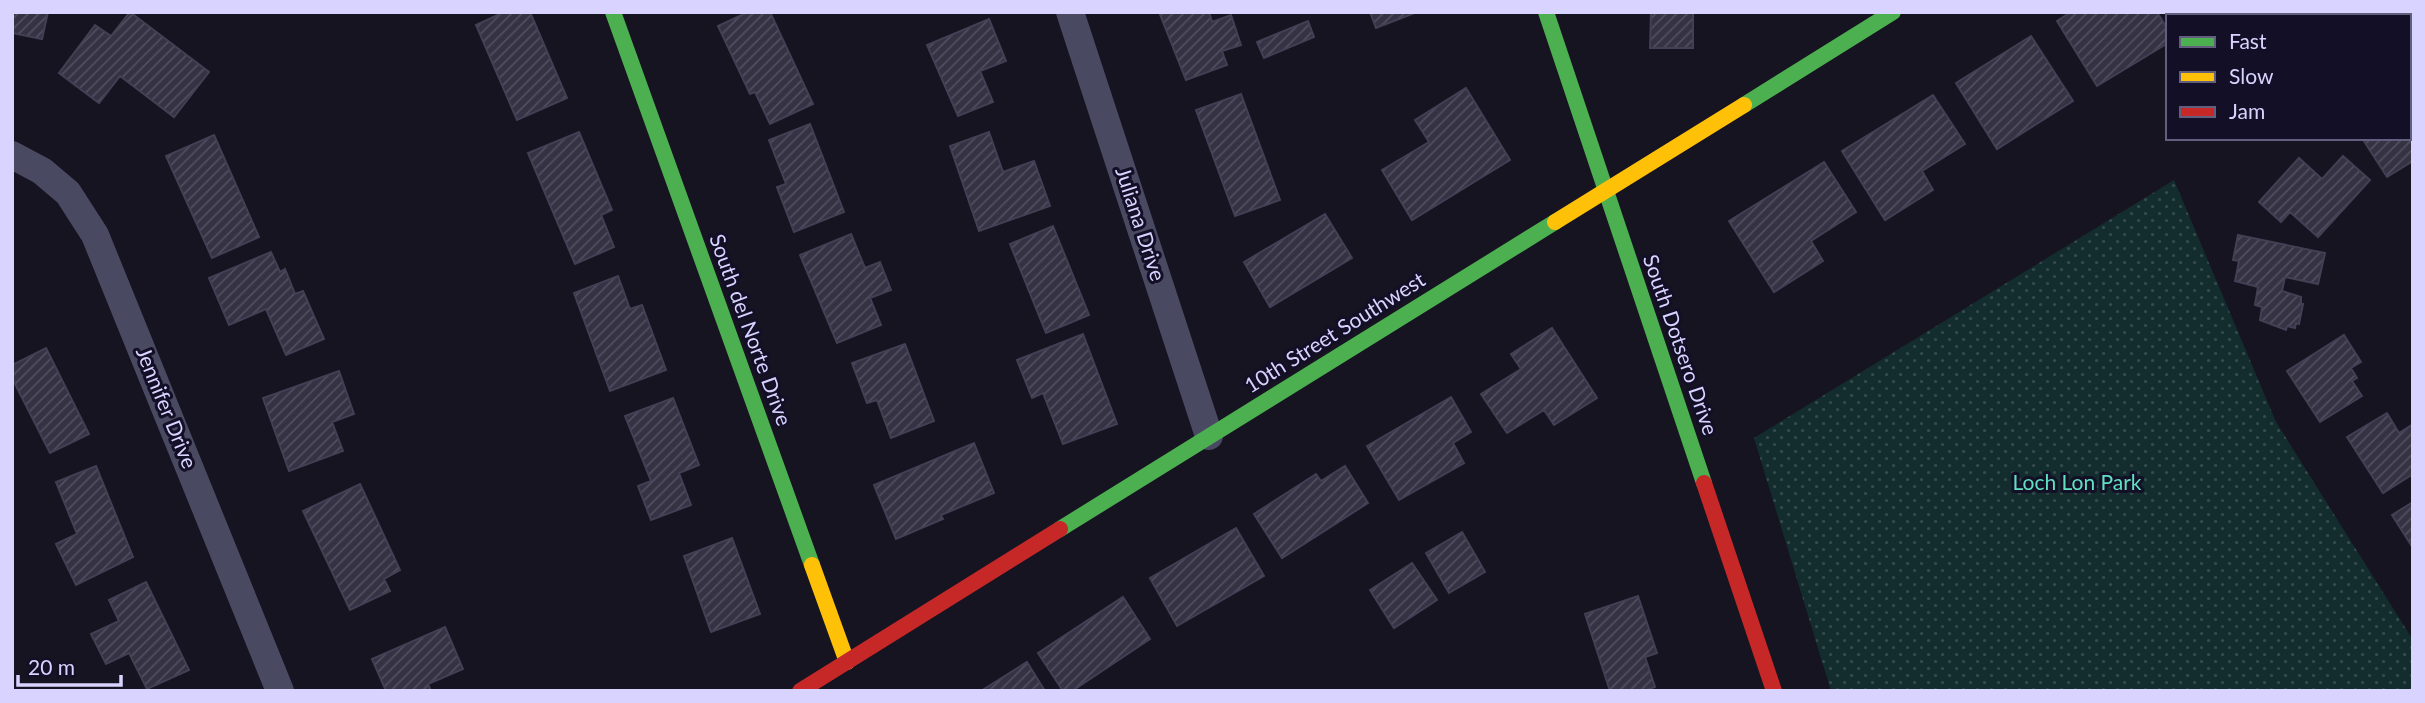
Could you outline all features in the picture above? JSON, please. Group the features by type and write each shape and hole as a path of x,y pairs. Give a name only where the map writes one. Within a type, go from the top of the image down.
{"street":[{"name":"South del Norte Drive","path":"613,12 847,662"},
{"name":"Juliana Drive","path":"1070,12 1209,436"},
{"name":"South Dotsero Drive","path":"1546,12 1774,691"},
{"name":"10th Street Southwest","path":"800,691 1893,12"},
{"name":"Jennifer Drive","path":"12,155 42,171 68,193 95,235 280,691"}],"green space":[{"name":"Loch Lon Park","path":"2174,180 2276,422 2413,640 2413,691 1831,691 1754,438"}],"building":[{"path":"12,12 48,12 42,39 12,33"},
{"path":"130,12 209,72 174,117 120,76 99,103 59,73 95,25 111,36"},
{"path":"504,12 530,12 567,98 517,120 476,25"},
{"path":"748,12 770,12 813,104 770,124 755,92 750,94 718,26"},
{"path":"1159,12 1209,12 1212,22 1231,15 1241,45 1222,51 1227,65 1186,80"},
{"path":"1370,12 1417,12 1376,28"},
{"path":"1651,12 1693,12 1693,48 1650,48"},
{"path":"2071,12 2157,12 2166,27 2166,44 2097,86 2057,21"},
{"path":"2190,12 2228,14 2191,14"},
{"path":"989,19 1006,61 980,71 993,102 958,116 927,45"},
{"path":"1308,21 1314,37 1264,58 1257,42"},
{"path":"2031,36 2073,101 1997,149 1956,83"},
{"path":"1466,88 1510,160 1412,220 1382,170 1429,142 1415,120"},
{"path":"1241,94 1280,200 1235,216 1196,110"},
{"path":"1933,95 1965,144 1922,171 1933,190 1885,220 1842,151"},
{"path":"810,124 844,212 794,232 777,187 786,184 769,140"},
{"path":"2413,125 2413,161 2387,177 2363,140 2411,140"},
{"path":"579,132 612,210 601,215 614,247 575,264 528,153"},
{"path":"989,132 1003,172 1034,161 1050,206 979,231 950,146"},
{"path":"214,135 259,237 212,258 166,156"},
{"path":"2343,156 2370,180 2318,237 2290,212 2281,222 2259,202 2299,158 2322,179"},
{"path":"1824,162 1856,212 1811,241 1823,261 1774,292 1729,221"},
{"path":"1325,214 1352,258 1270,307 1244,262"},
{"path":"1053,226 1089,315 1046,333 1010,244"},
{"path":"851,234 865,268 880,262 891,290 870,298 881,325 837,343 800,255"},
{"path":"2238,235 2325,253 2318,284 2285,277 2282,291 2301,297 2303,304 2299,324 2296,323 2295,328 2287,326 2286,330 2260,320 2262,307 2255,305 2258,287 2235,281 2239,261 2233,260"},
{"path":"271,252 280,272 285,269 295,294 303,291 324,339 286,355 266,309 229,325 209,278"},
{"path":"618,276 630,309 642,305 666,370 610,391 574,293"},
{"path":"1552,328 1597,398 1554,425 1544,410 1507,433 1481,394 1521,369 1511,354"},
{"path":"1083,334 1117,424 1063,444 1043,393 1032,398 1017,360"},
{"path":"2344,335 2361,362 2351,368 2357,378 2352,381 2362,396 2320,422 2287,371"},
{"path":"905,344 934,421 891,438 877,400 867,403 852,363"},
{"path":"46,348 89,434 50,453 12,378 12,365"},
{"path":"339,371 354,414 332,422 343,451 289,471 263,398"},
{"path":"1451,397 1471,432 1453,443 1464,463 1399,500 1367,446"},
{"path":"673,398 699,465 679,473 691,505 651,520 638,486 651,481 625,416"},
{"path":"2387,413 2399,433 2413,424 2413,474 2383,493 2347,437"},
{"path":"974,443 994,493 941,515 943,519 896,539 874,485"},
{"path":"96,466 133,557 76,585 56,544 77,534 56,482"},
{"path":"1345,466 1368,503 1282,558 1254,514 1316,474 1321,481"},
{"path":"360,484 400,570 384,579 390,591 350,610 303,511"},
{"path":"2413,502 2413,548 2392,515"},
{"path":"1236,528 1264,576 1177,626 1150,578"},
{"path":"1462,532 1485,572 1449,593 1426,553"},
{"path":"732,538 760,614 711,632 684,556"},
{"path":"1412,563 1437,600 1394,628 1370,590"},
{"path":"146,582 189,670 147,689 129,653 106,664 91,634 119,621 109,600"},
{"path":"1638,596 1657,653 1645,657 1655,687 1644,691 1610,691 1585,614"},
{"path":"1123,597 1150,639 1072,691 1063,691 1038,653"},
{"path":"445,627 463,669 428,684 431,691 386,691 372,659"},
{"path":"1027,662 1045,691 981,691"}],"traffic: fast":[{"path":"613,12 812,565"},
{"path":"1546,12 1704,483"},
{"path":"1744,105 1893,12"},
{"path":"1060,529 1555,222"}],"traffic: slow":[{"path":"1555,222 1744,105"},
{"path":"812,565 847,662"}],"traffic: jam":[{"path":"1704,483 1774,691"},
{"path":"800,691 1060,529"}]}
